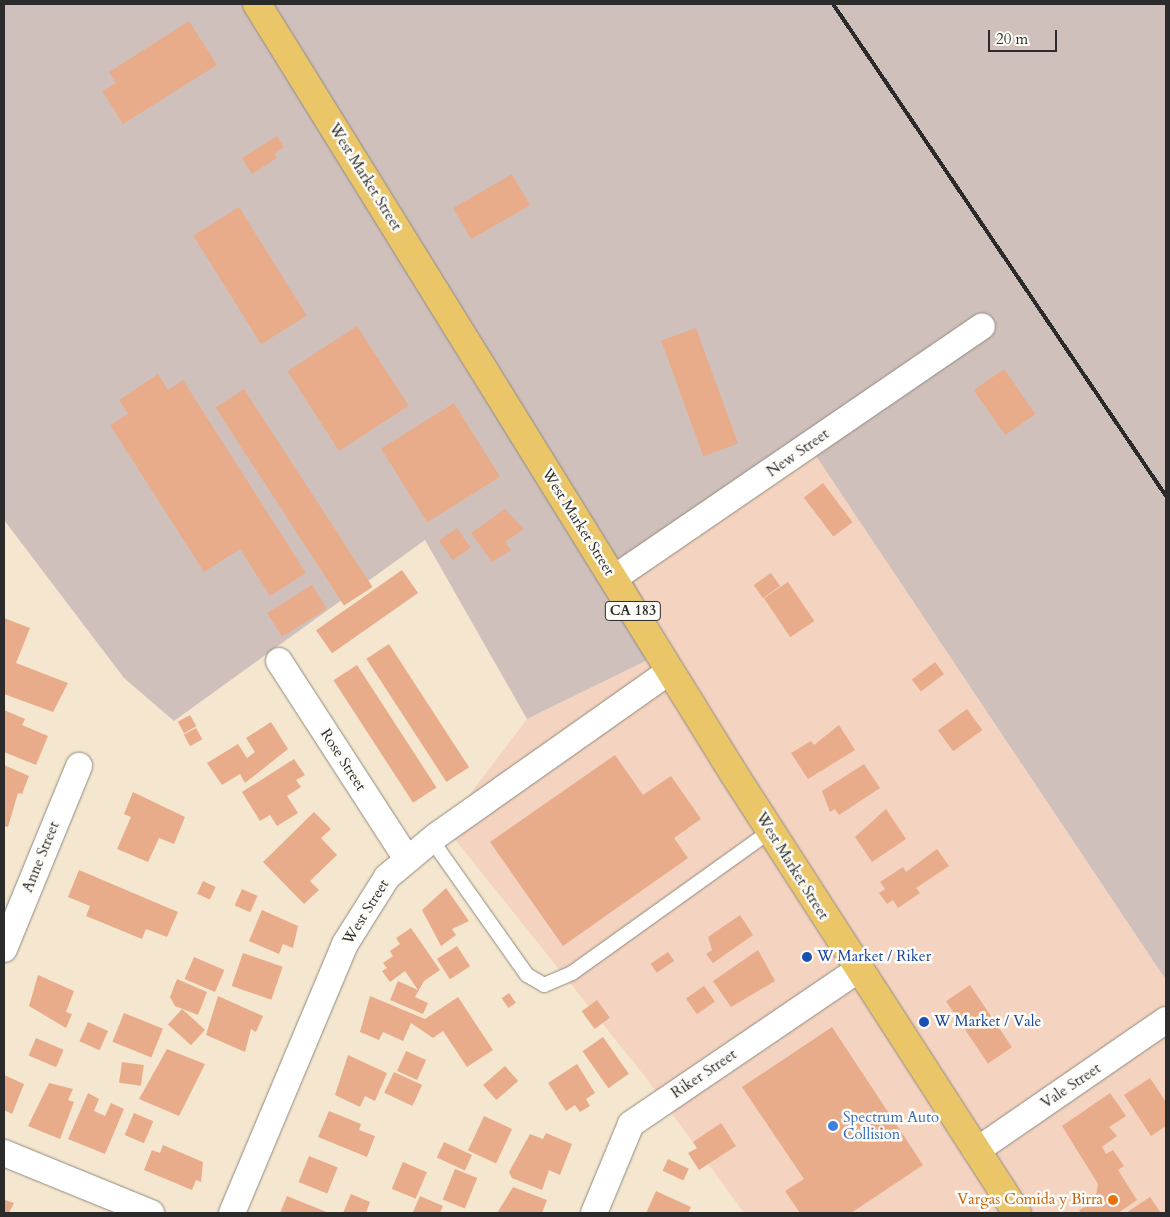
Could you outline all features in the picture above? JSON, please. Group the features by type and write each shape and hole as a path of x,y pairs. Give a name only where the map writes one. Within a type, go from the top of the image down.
{"main road":[{"name":"West Market Street","path":"257,4 770,831 858,970 1017,1213"}],"street":[{"name":"New Street","path":"614,579 982,326"},
{"name":"Rose Street","path":"279,661 407,859"},
{"name":"West Street","path":"232,1213 345,944 387,877 431,839 670,671"},
{"name":"Anne Street","path":"4,948 79,766"},
{"name":"Riker Street","path":"594,1213 631,1124 858,970"},
{"name":"Vale Street","path":"976,1151 1166,1020"},
{"path":"4,1153 151,1213"}],"lane":[{"path":"431,839 527,975 544,985 572,972 770,831"}],"shaded area":[{"path":"4,4 1166,4 1166,980 812,450 634,582 670,649 527,719 425,540 174,721 124,678 4,520"},
{"path":"812,450 1166,980 1166,1213 744,1213 643,1074 445,827 527,719 670,649 634,582"}],"building":[{"path":"189,21 217,65 123,124 102,91 116,83 109,72"},
{"path":"277,136 284,147 274,154 277,158 252,174 242,158"},
{"path":"512,174 530,205 471,239 453,208"},
{"path":"239,207 307,316 261,344 193,236"},
{"path":"357,326 409,406 339,451 287,371"},
{"path":"696,328 738,444 703,456 661,341"},
{"path":"1004,369 1036,414 1005,435 974,390"},
{"path":"158,374 168,390 183,380 306,573 270,596 240,549 204,572 110,425 128,414 119,400"},
{"path":"244,389 373,587 344,605 215,408"},
{"path":"454,403 500,477 427,522 381,449"},
{"path":"823,483 852,522 833,537 804,497"},
{"path":"505,509 524,529 505,542 511,550 492,562 471,533"},
{"path":"457,528 471,548 453,560 439,541"},
{"path":"402,570 418,593 332,653 316,630"},
{"path":"771,573 780,586 763,598 754,585"},
{"path":"788,582 814,621 790,637 764,598"},
{"path":"312,585 327,609 282,637 267,613"},
{"path":"4,618 30,628 16,663 68,683 53,712 4,694"},
{"path":"389,644 469,767 446,782 366,659"},
{"path":"935,662 944,674 921,691 912,679"},
{"path":"357,665 437,787 413,803 334,680"},
{"path":"967,709 982,730 953,751 938,730"},
{"path":"4,710 25,719 22,725 48,736 36,765 4,752"},
{"path":"190,715 196,726 184,733 178,722"},
{"path":"271,722 288,749 245,783 240,774 222,785 207,763 238,744 247,758 255,752 246,738"},
{"path":"839,725 855,750 808,779 791,753 811,741 814,745"},
{"path":"196,728 202,739 190,746 184,735"},
{"path":"615,755 643,795 671,776 701,819 674,838 688,858 563,946 490,842"},
{"path":"294,759 305,775 296,780 301,787 287,796 298,813 277,826 270,815 260,821 242,792"},
{"path":"864,764 880,788 839,815 835,809 830,812 822,791"},
{"path":"4,765 29,776 22,794 18,793 8,827 4,826"},
{"path":"133,792 185,817 174,844 159,838 148,862 117,849 131,817 124,814"},
{"path":"886,809 906,839 872,862 855,837"},
{"path":"314,812 331,829 321,838 337,855 310,881 319,890 304,904 263,862"},
{"path":"937,849 949,866 916,888 920,893 898,908 893,900 887,904 879,893 885,889 880,882 903,867 906,872"},
{"path":"79,870 178,912 167,937 146,929 142,939 86,916 90,906 68,897"},
{"path":"203,881 216,887 210,900 197,894"},
{"path":"446,888 469,921 452,929 456,935 441,946 422,910"},
{"path":"242,889 258,896 250,912 235,905"},
{"path":"262,910 298,926 293,948 283,944 279,954 249,941"},
{"path":"740,915 753,935 713,963 706,954 712,950 708,937"},
{"path":"411,928 440,970 424,981 415,997 428,1003 423,1014 390,1000 398,981 418,990 405,971 390,982 382,971 387,968 383,963 393,956 390,951 400,944 396,938"},
{"path":"457,946 470,966 450,979 437,959"},
{"path":"758,950 775,981 731,1007 713,981"},
{"path":"668,952 674,961 657,973 651,964"},
{"path":"243,953 283,967 271,1000 232,986"},
{"path":"194,957 224,970 215,992 185,979"},
{"path":"38,975 74,991 66,1012 72,1014 66,1028 29,1006"},
{"path":"177,979 207,992 198,1015 175,1006 170,997"},
{"path":"970,985 1012,1047 988,1063 946,1001"},
{"path":"704,986 715,1002 697,1014 686,999"},
{"path":"509,993 516,1003 509,1008 502,998"},
{"path":"218,996 263,1016 256,1032 251,1029 245,1052 206,1035"},
{"path":"370,996 425,1019 458,997 493,1050 467,1067 443,1031 433,1038 411,1023 403,1041 383,1032 379,1040 360,1032"},
{"path":"597,1000 610,1018 595,1029 582,1011"},
{"path":"182,1009 205,1030 191,1045 168,1025"},
{"path":"124,1013 163,1029 151,1057 112,1042"},
{"path":"88,1022 108,1031 100,1050 79,1041"},
{"name":"Spectrum Auto Collision","path":"832,1027 923,1165 851,1213 800,1213 785,1191 804,1179 742,1087"},
{"path":"603,1037 629,1074 608,1088 583,1051"},
{"path":"36,1038 64,1050 56,1067 29,1055"},
{"path":"167,1049 205,1064 179,1116 139,1099"},
{"path":"406,1051 426,1060 417,1080 397,1071"},
{"path":"348,1055 387,1073 375,1101 365,1096 360,1107 335,1095"},
{"path":"122,1062 144,1065 141,1086 119,1083"},
{"path":"577,1064 595,1093 586,1099 590,1106 580,1112 575,1105 566,1111 548,1083"},
{"path":"505,1066 518,1081 496,1100 483,1085"},
{"path":"394,1072 422,1085 412,1106 384,1093"},
{"path":"4,1075 24,1084 12,1114 4,1110"},
{"path":"1150,1078 1166,1102 1166,1126 1151,1136 1124,1095"},
{"path":"49,1083 73,1089 68,1100 74,1102 60,1139 28,1126"},
{"path":"88,1093 99,1099 94,1111 105,1116 111,1103 124,1109 105,1154 68,1139"},
{"path":"1110,1093 1126,1116 1109,1127 1117,1136 1102,1147 1106,1154 1113,1150 1124,1166 1118,1170 1137,1200 1118,1213 1081,1213 1079,1210 1095,1201 1098,1184 1062,1126"},
{"path":"329,1111 361,1124 359,1130 375,1136 367,1157 318,1137"},
{"path":"134,1113 153,1121 144,1143 125,1135"},
{"path":"484,1116 512,1129 496,1164 468,1150"},
{"path":"721,1123 736,1146 699,1170 688,1153 697,1148 693,1142"},
{"path":"546,1133 572,1144 560,1175 549,1170 542,1190 512,1178 509,1172 530,1134 543,1139"},
{"path":"444,1142 472,1155 465,1171 437,1157"},
{"path":"163,1145 203,1162 201,1182 196,1180 192,1190 144,1170 152,1150 160,1153"},
{"path":"309,1156 338,1168 327,1194 299,1182"},
{"path":"668,1159 689,1169 683,1181 663,1171"},
{"path":"403,1162 427,1172 416,1199 392,1189"},
{"path":"455,1169 477,1178 465,1209 443,1200"},
{"path":"513,1187 547,1200 542,1213 497,1213"},
{"path":"656,1191 691,1207 688,1213 646,1213"},
{"path":"351,1194 370,1202 366,1213 343,1213"},
{"path":"287,1196 329,1213 280,1213"},
{"path":"420,1196 443,1206 440,1213 413,1212"},
{"path":"1150,1197 1161,1213 1126,1213"},
{"path":"5,1200 14,1203 9,1213 4,1213"}],"railway":[{"path":"833,4 1166,496"}],"place":[{"name":"W Market / Riker","path":"807,957"},
{"name":"W Market / Vale","path":"924,1022"},
{"name":"Spectrum Auto Collision","path":"833,1126"},
{"name":"Vargas Comida y Birra","path":"1113,1200"}]}
